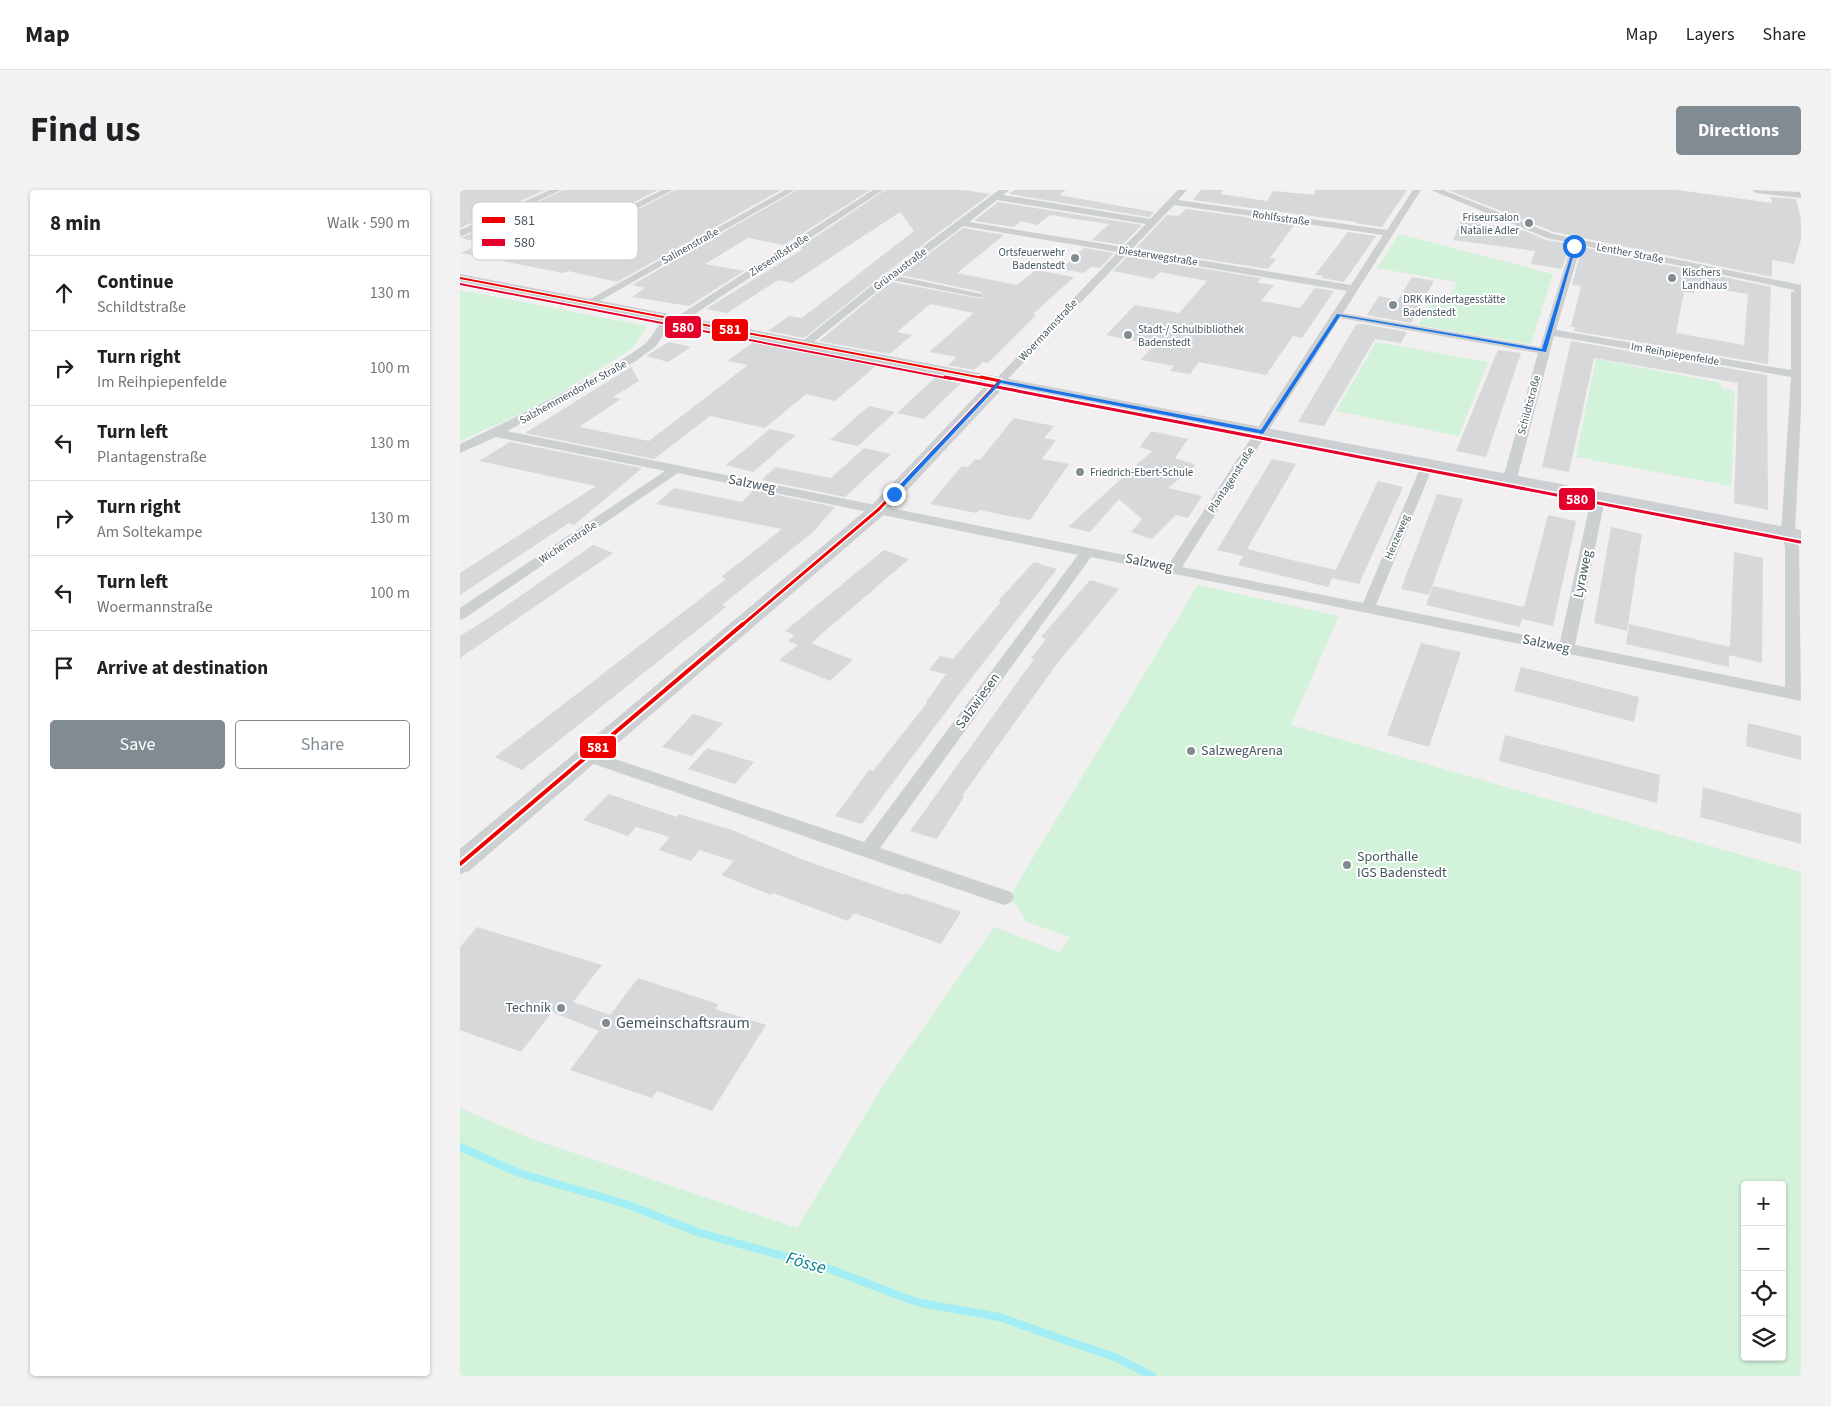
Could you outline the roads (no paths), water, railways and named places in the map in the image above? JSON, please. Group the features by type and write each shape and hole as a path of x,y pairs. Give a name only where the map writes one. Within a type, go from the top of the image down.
{"street":[{"path":"530,202 556,190"},
{"path":"638,206 669,190"},
{"name":"Salinenstraße","path":"590,302 791,190"},
{"name":"Ziesenißstraße","path":"677,319 879,190"},
{"name":"Grünaustraße","path":"806,343 889,277 1005,190"},
{"name":"Woermannstraße","path":"460,864 879,510 1183,190"},
{"name":"Plantagenstraße","path":"1174,568 1339,315 1417,190"},
{"name":"Lenther Straße","path":"1435,190 1538,232 1577,243 1801,289"},
{"path":"1756,190 1801,195"},
{"path":"996,197 1153,222"},
{"name":"Rohlfsstraße","path":"1172,202 1390,233"},
{"name":"Diesterwegstraße","path":"961,223 1354,289"},
{"path":"460,234 472,228"},
{"name":"Schildtstraße","path":"1508,482 1549,332 1577,243"},
{"path":"889,277 978,296"},
{"path":"460,278 806,343 1508,482 1794,534"},
{"path":"1797,695 1792,547 1799,375 1796,293 1801,289"},
{"path":"1339,315 1544,351"},
{"name":"Salzhemmendorfer Straße","path":"460,448 497,433 632,359 652,344 664,326 677,319"},
{"name":"Im Reihpiepenfelde","path":"1549,332 1799,375"},
{"name":"Salzweg","path":"497,433 1797,695"},
{"name":"Henzeweg","path":"1368,608 1427,466"},
{"name":"Wichernstraße","path":"460,615 676,469"},
{"name":"Lyraweg","path":"1567,648 1598,499"},
{"name":"Salzwiesen","path":"868,851 1088,551"},
{"path":"588,756 1004,897"}],"waterway":[{"name":"Fösse","path":"460,1147 519,1173 626,1204 700,1233 827,1268 916,1302 999,1317 1117,1358 1152,1376"}],"place":[{"name":"Friseursalon Natalie Adler","path":"1529,223"},
{"name":"Ortsfeuerwehr Badenstedt","path":"1075,258"},
{"name":"Kischers Landhaus","path":"1672,278"},
{"name":"DRK Kindertagesstätte Badenstedt","path":"1393,305"},
{"name":"Stadt-/ Schulbibliothek Badenstedt","path":"1128,335"},
{"name":"Friedrich-Ebert-Schule","path":"1080,472"},
{"name":"SalzwegArena","path":"1191,751"},
{"name":"Sporthalle IGS Badenstedt","path":"1347,865"},
{"name":"Technik","path":"561,1008"},
{"name":"Gemeinschaftsraum","path":"606,1023"}]}
